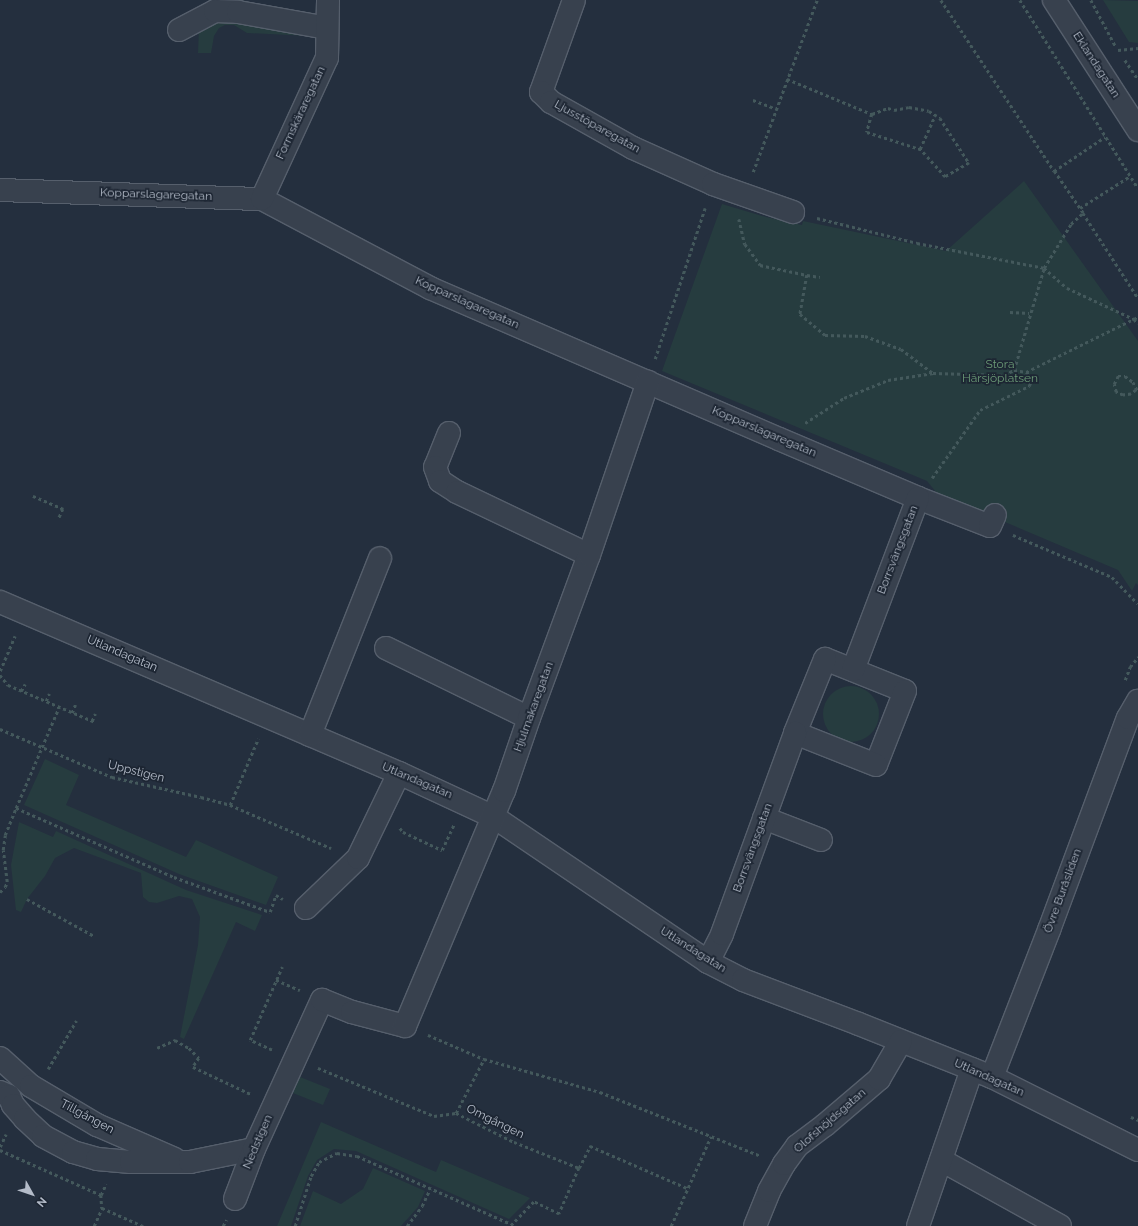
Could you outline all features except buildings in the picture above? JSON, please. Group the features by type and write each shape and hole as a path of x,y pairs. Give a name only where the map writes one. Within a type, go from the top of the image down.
{"street":[{"name":"Formskäraregatan","path":"262,199 327,58 328,0"},
{"name":"Ljusstöparegatan","path":"574,0 542,92 551,102 633,148 713,184 746,194 793,212"},
{"name":"Eklandagatan","path":"1054,0 1138,130"},
{"path":"179,30 215,11 238,12 327,28"},
{"name":"Kopparslagaregatan","path":"0,190 262,199 430,288 918,498 992,520"},
{"name":"Hjulmakaregatan","path":"405,1026 494,816 589,555 648,382"},
{"path":"448,433 435,467 440,481 457,492 589,555"},
{"name":"Borrsvängsgatan","path":"853,670 918,498"},
{"path":"310,735 380,558"},
{"name":"Utlandagatan","path":"0,602 36,616 399,773 494,816 708,962 743,980 982,1073 1138,1150"},
{"path":"386,648 529,718"},
{"name":"Borrsvängsgatan","path":"708,962 722,934 795,733 825,659 905,691 876,765 795,733"},
{"name":"Övre Buråsliden","path":"918,1226 940,1160 1049,930 1128,718 1136,703"},
{"path":"297,904 358,858 399,773"},
{"path":"764,818 820,840"},
{"name":"Nedstigen","path":"235,1200 254,1149 282,1084 322,1000 352,1012 405,1026"},
{"name":"Olofshöjdsgatan","path":"756,1226 769,1191 784,1164 797,1146 825,1125 879,1079 901,1041"},
{"name":"Tillgången","path":"0,1058 37,1089 97,1124 182,1162"},
{"path":"4,1094 25,1120 43,1136 73,1152 97,1159 131,1162 190,1162 254,1149"},
{"path":"940,1160 1060,1226"}],"path":[{"path":"817,0 776,109 738,220 745,244 760,265 820,277"},
{"path":"941,0 1080,208 1138,298"},
{"path":"1020,0 1138,188"},
{"path":"1091,0 1118,50 1138,79"},
{"path":"1118,50 1138,48"},
{"path":"787,79 872,114 888,108 894,110 909,107 929,111 940,118 969,163 945,176 920,149 867,132 872,114"},
{"path":"753,100 776,109"},
{"path":"920,149 935,115"},
{"path":"1054,171 1105,137"},
{"path":"1080,208 1130,176"},
{"path":"648,382 713,184"},
{"path":"793,212 917,243 1044,268 1067,288 1134,319 1138,324"},
{"path":"1014,370 1029,313 1044,268 1071,224 1082,213"},
{"path":"807,275 800,314 825,335 865,336 901,349 933,373"},
{"path":"1010,312 1029,313"},
{"path":"779,439 844,398 888,380 933,373 1004,375 1014,370 1026,372 1138,317"},
{"path":"918,498 980,410 1029,386 1032,379 1026,372"},
{"path":"1118,376 1125,376 1133,382 1137,390 1131,394 1123,395 1116,392 1114,384 1118,376"},
{"path":"33,496 63,509 59,518"},
{"path":"992,520 1112,577 1138,604"},
{"path":"0,671 14,637 36,616"},
{"path":"1122,686 1130,667 1138,657"},
{"path":"0,675 8,685 94,722 95,714"},
{"path":"21,691 25,684"},
{"path":"46,701 49,694"},
{"path":"72,712 75,706"},
{"path":"0,892 5,887 7,882 3,850 5,835 59,707"},
{"name":"Uppstigen","path":"0,729 112,777 201,796 230,805 328,847"},
{"path":"230,805 247,766"},
{"path":"382,807 403,832 442,850 464,802"},
{"path":"16,808 174,877 270,912 276,896 297,904"},
{"path":"27,900 94,936"},
{"path":"282,967 250,1040 294,1059"},
{"path":"37,1089 76,1021"},
{"path":"405,1026 484,1059 600,1092 784,1164"},
{"path":"157,1048 175,1040 189,1048 199,1058 193,1067 274,1104"},
{"path":"456,1114 484,1059"},
{"name":"Omgången","path":"336,1076 434,1116 456,1114 514,1142 579,1168"},
{"path":"1124,1113 1138,1120"},
{"path":"671,1226 711,1136"},
{"path":"0,1147 2,1142"},
{"path":"295,1226 311,1176 319,1162 337,1153 357,1156 511,1225 534,1202 560,1214 590,1146 687,1188"},
{"path":"0,1150 96,1193"},
{"path":"407,1226 422,1206 430,1189"},
{"path":"94,1226 102,1208 101,1195"},
{"path":"102,1208 143,1226"}],"green space":[{"path":"1103,0 1138,1 1138,43 1129,42"},
{"path":"214,19 311,27 309,36 247,33 234,25 225,25 219,28 214,36 211,53 198,53 199,27"},
{"name":"Stora Härsjöplatsen","path":"1024,181 1138,341 1138,585 1136,583 1132,591 1118,570 1005,522 940,497 927,481 662,371 722,204 766,217 802,225 803,221 946,251"},
{"path":"845,686 857,686 867,690 875,698 879,708 879,720 875,730 867,738 857,742 845,742 835,738 827,730 823,720 823,708 827,698 835,690"},
{"path":"45,759 79,775 66,805 186,857 196,840 278,877 266,905 179,874 24,805"},
{"path":"19,822 53,837 56,831 186,890 262,915 255,931 236,922 184,1039 180,1037 198,945 200,917 192,899 179,896 157,903 149,902 143,897 141,873 74,848 55,858 45,876 27,899 21,912 16,910 11,865"},
{"path":"300,1077 330,1089 323,1105 293,1093"},
{"path":"321,1122 436,1172 441,1160 530,1198 509,1219 356,1151 334,1149 317,1160 308,1176 291,1226 277,1226"},
{"path":"373,1168 425,1191 418,1207 401,1226 300,1226 313,1191 341,1204 363,1189"}]}
